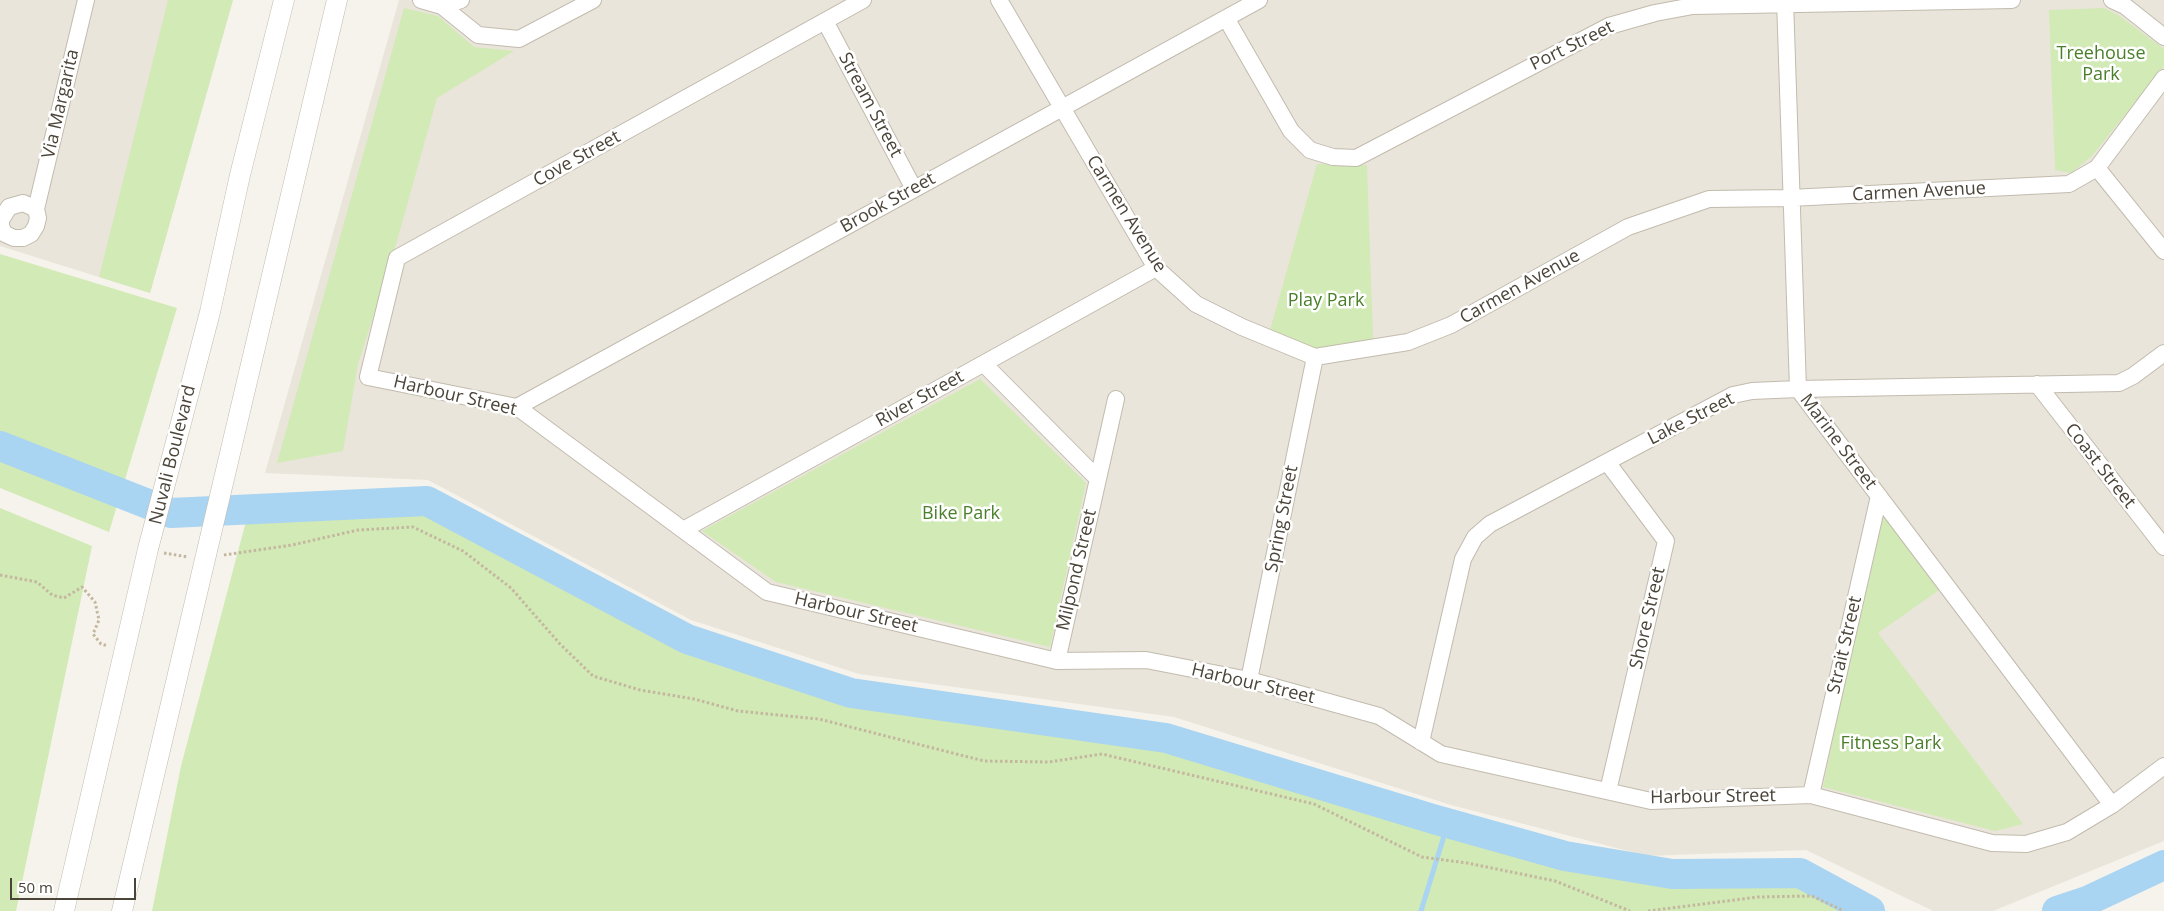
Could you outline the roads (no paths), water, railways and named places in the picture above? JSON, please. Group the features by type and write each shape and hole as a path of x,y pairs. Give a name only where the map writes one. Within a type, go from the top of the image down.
{"street":[{"name":"Via Margarita","path":"36,209 86,0"},
{"name":"Nuvali Boulevard","path":"64,911 151,542 210,312 240,175 284,0"},
{"path":"122,911 337,0"},
{"path":"421,0 442,6 478,35 519,39 593,0"},
{"path":"442,6 461,0"},
{"name":"Cove Street","path":"368,377 397,258 863,0"},
{"name":"Carmen Avenue","path":"999,0 1061,109 1156,268 1196,304 1242,327 1315,357 1408,342 1451,325 1628,227 1709,199 1790,198 2069,184 2097,168 2164,78"},
{"name":"Brook Street","path":"517,407 1260,0"},
{"name":"Port Street","path":"1226,18 1291,131 1310,150 1333,157 1356,158 1609,26 1693,6 1785,2 2012,0"},
{"path":"2112,0 2125,6 2164,37"},
{"name":"Marine Street","path":"1785,2 1790,198 1798,389 2112,804"},
{"name":"Stream Street","path":"825,21 914,189"},
{"path":"2097,168 2164,251"},
{"path":"22,203 36,209 38,218 31,234 23,238 14,238 6,234 0,227 1,220 8,207 22,203"},
{"name":"River Street","path":"683,530 1156,268"},
{"name":"Lake Street","path":"1421,742 1463,559 1475,537 1490,524 1733,395 1752,391 1798,389 2118,383 2133,376 2164,353"},
{"name":"Spring Street","path":"1249,680 1315,357"},
{"path":"984,364 1098,479"},
{"name":"Harbour Street","path":"368,377 517,407 767,592 1057,660 1146,660 1249,680 1378,716 1441,754 1608,791 1651,800 1811,795 1992,843 2026,844 2067,832 2112,804 2164,766"},
{"name":"Coast Street","path":"2037,384 2164,547"},
{"name":"Milpond Street","path":"1057,660 1116,399"},
{"name":"Shore Street","path":"1607,462 1666,541 1608,791"},
{"name":"Strait Street","path":"1811,795 1879,496"}],"waterway":[{"path":"0,446 171,513 427,501 687,639 851,693 1166,738 1433,819 1565,856 1672,874 1800,873 1870,911"},
{"path":"1421,911 1448,823"},
{"path":"2057,911 2087,901 2164,865"}],"park label":[{"name":"Treehouse Park","path":"2101,64"},
{"name":"Play Park","path":"1326,301"},
{"name":"Bike Park","path":"961,514"},
{"name":"Fitness Park","path":"1891,744"}]}
